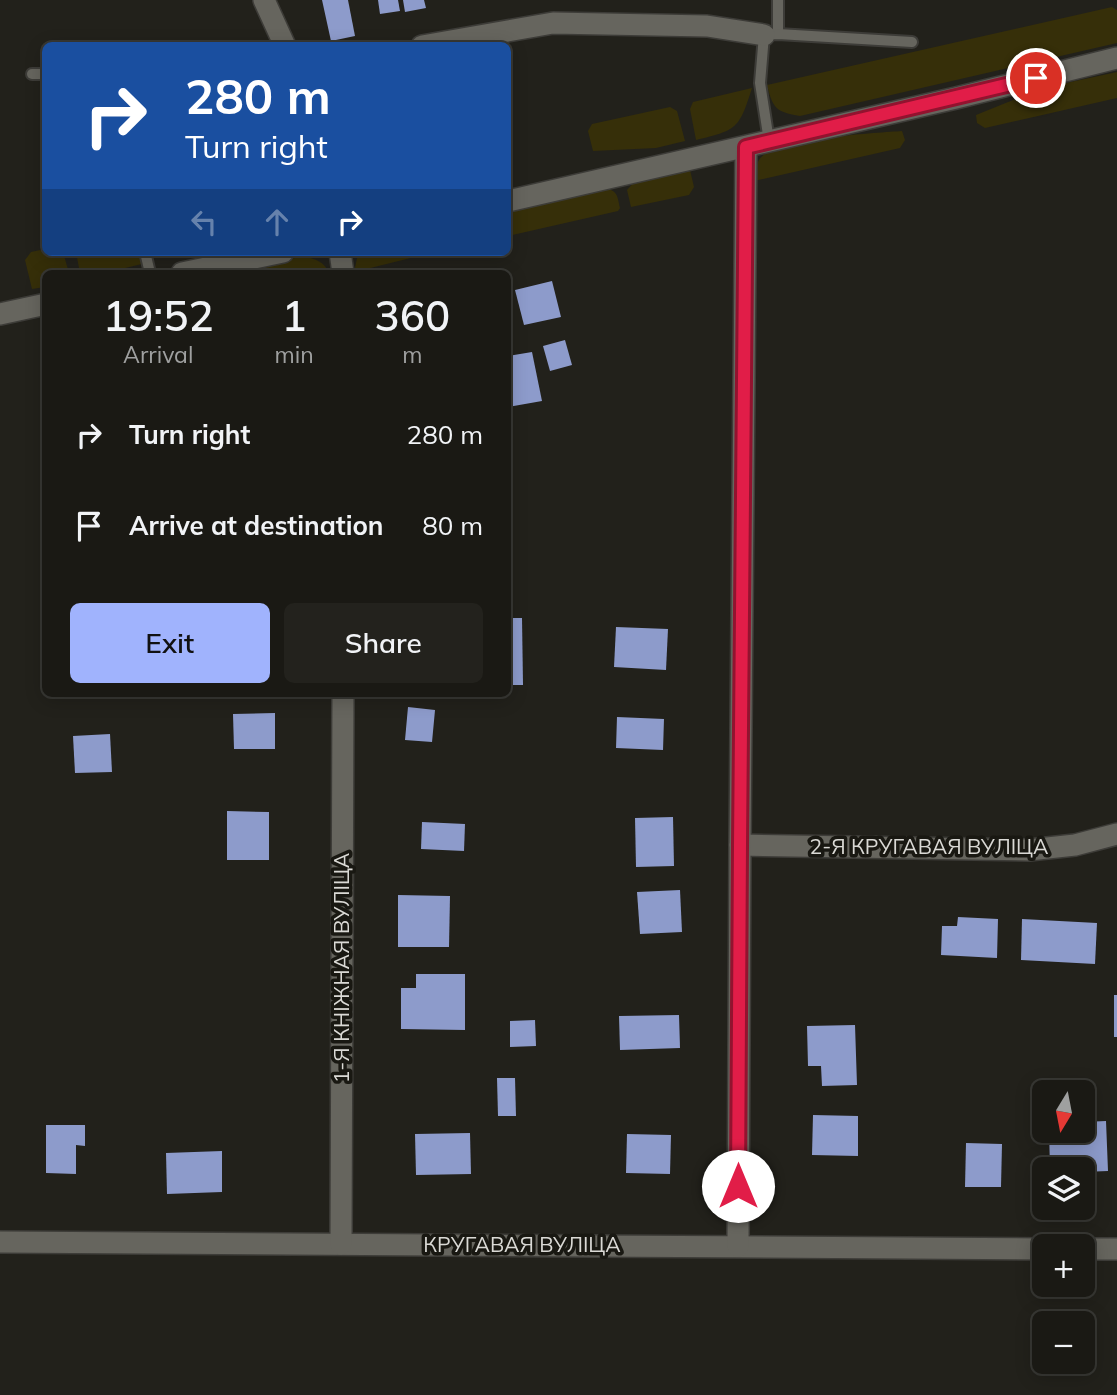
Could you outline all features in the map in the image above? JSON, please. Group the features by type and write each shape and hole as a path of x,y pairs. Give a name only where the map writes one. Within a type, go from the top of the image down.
{"street":[{"path":"264,0 283,42"},
{"path":"445,42 553,23 707,26 771,34"},
{"path":"511,200 956,99 1117,58"},
{"path":"738,1246 746,147"},
{"path":"196,270 264,256"},
{"path":"0,314 42,305"},
{"name":"1-Я КНІЖНАЯ ВУЛІЦА","path":"341,1244 343,697"},
{"name":"2-Я КРУГАВАЯ ВУЛІЦА","path":"740,845 1029,850 1075,845 1117,834"},
{"name":"КРУГАВАЯ ВУЛІЦА","path":"0,1242 1032,1249"},
{"path":"1095,1249 1117,1249"}],"lane":[{"path":"769,141 760,83 778,0"},
{"path":"771,34 912,42"},
{"path":"32,74 42,74"}],"shaded area":[{"path":"1112,7 1117,10 1117,43 800,116 777,108 767,85"},
{"path":"1117,72 1117,98 985,128 977,123 976,115 1043,88"},
{"path":"752,88 744,112 734,126 696,140 690,109 693,102"},
{"path":"670,107 677,111 685,141 656,148 593,151 588,131 592,124"},
{"path":"902,131 905,140 900,148 754,181 759,160 783,146 849,135"},
{"path":"690,170 694,187 689,195 631,207 627,190 635,181"},
{"path":"604,188 616,194 620,208 618,211 511,235 511,209"},
{"path":"42,250 42,256 64,256 68,270 42,270 42,287 32,289 25,260 31,252"},
{"path":"77,256 140,256 142,264 117,270 79,268"},
{"path":"304,256 316,260 328,270 260,270 267,264"},
{"path":"358,256 419,256 362,270 354,270"}],"building":[{"path":"322,0 348,0 355,36 331,41"},
{"path":"378,0 398,0 400,11 380,14"},
{"path":"403,0 424,0 426,8 405,12"},
{"path":"552,281 561,317 524,325 515,290"},
{"path":"565,340 572,365 550,371 543,346"},
{"path":"532,352 542,401 511,406 511,356"},
{"path":"40,432 42,432 42,460"},
{"path":"511,618 522,618 523,685 511,685"},
{"path":"616,627 668,629 666,670 614,667"},
{"path":"408,707 435,710 432,742 405,740"},
{"path":"275,713 275,749 234,749 233,714"},
{"path":"617,717 664,719 663,750 616,748"},
{"path":"110,734 112,772 75,773 73,736"},
{"path":"227,811 269,812 269,860 227,860"},
{"path":"673,817 674,866 636,867 635,818"},
{"path":"422,822 465,824 464,851 421,849"},
{"path":"680,890 682,932 640,934 637,892"},
{"path":"398,895 450,896 449,947 398,947"},
{"path":"958,917 998,919 997,958 941,955 942,926 957,926"},
{"path":"1022,919 1097,923 1095,964 1021,960"},
{"path":"416,974 465,974 465,1030 401,1029 401,988 416,988"},
{"path":"1114,995 1117,995 1117,1037 1114,1037"},
{"path":"679,1015 680,1048 620,1050 619,1016"},
{"path":"535,1020 536,1046 510,1047 510,1021"},
{"path":"855,1025 857,1085 822,1086 821,1066 808,1066 807,1026"},
{"path":"497,1078 515,1078 516,1116 498,1116"},
{"path":"813,1115 858,1116 858,1156 812,1155"},
{"path":"1096,1121 1106,1121 1108,1171 1095,1172 1095,1157 1050,1157 1049,1143 1096,1143"},
{"path":"46,1125 85,1125 85,1146 76,1145 76,1174 46,1173"},
{"path":"470,1133 471,1174 416,1175 415,1134"},
{"path":"627,1134 671,1135 670,1174 626,1173"},
{"path":"966,1143 1002,1144 1001,1187 965,1187"},
{"path":"222,1151 222,1192 167,1194 166,1153"}],"route":[{"path":"738,1186 746,147 1036,78"}]}
